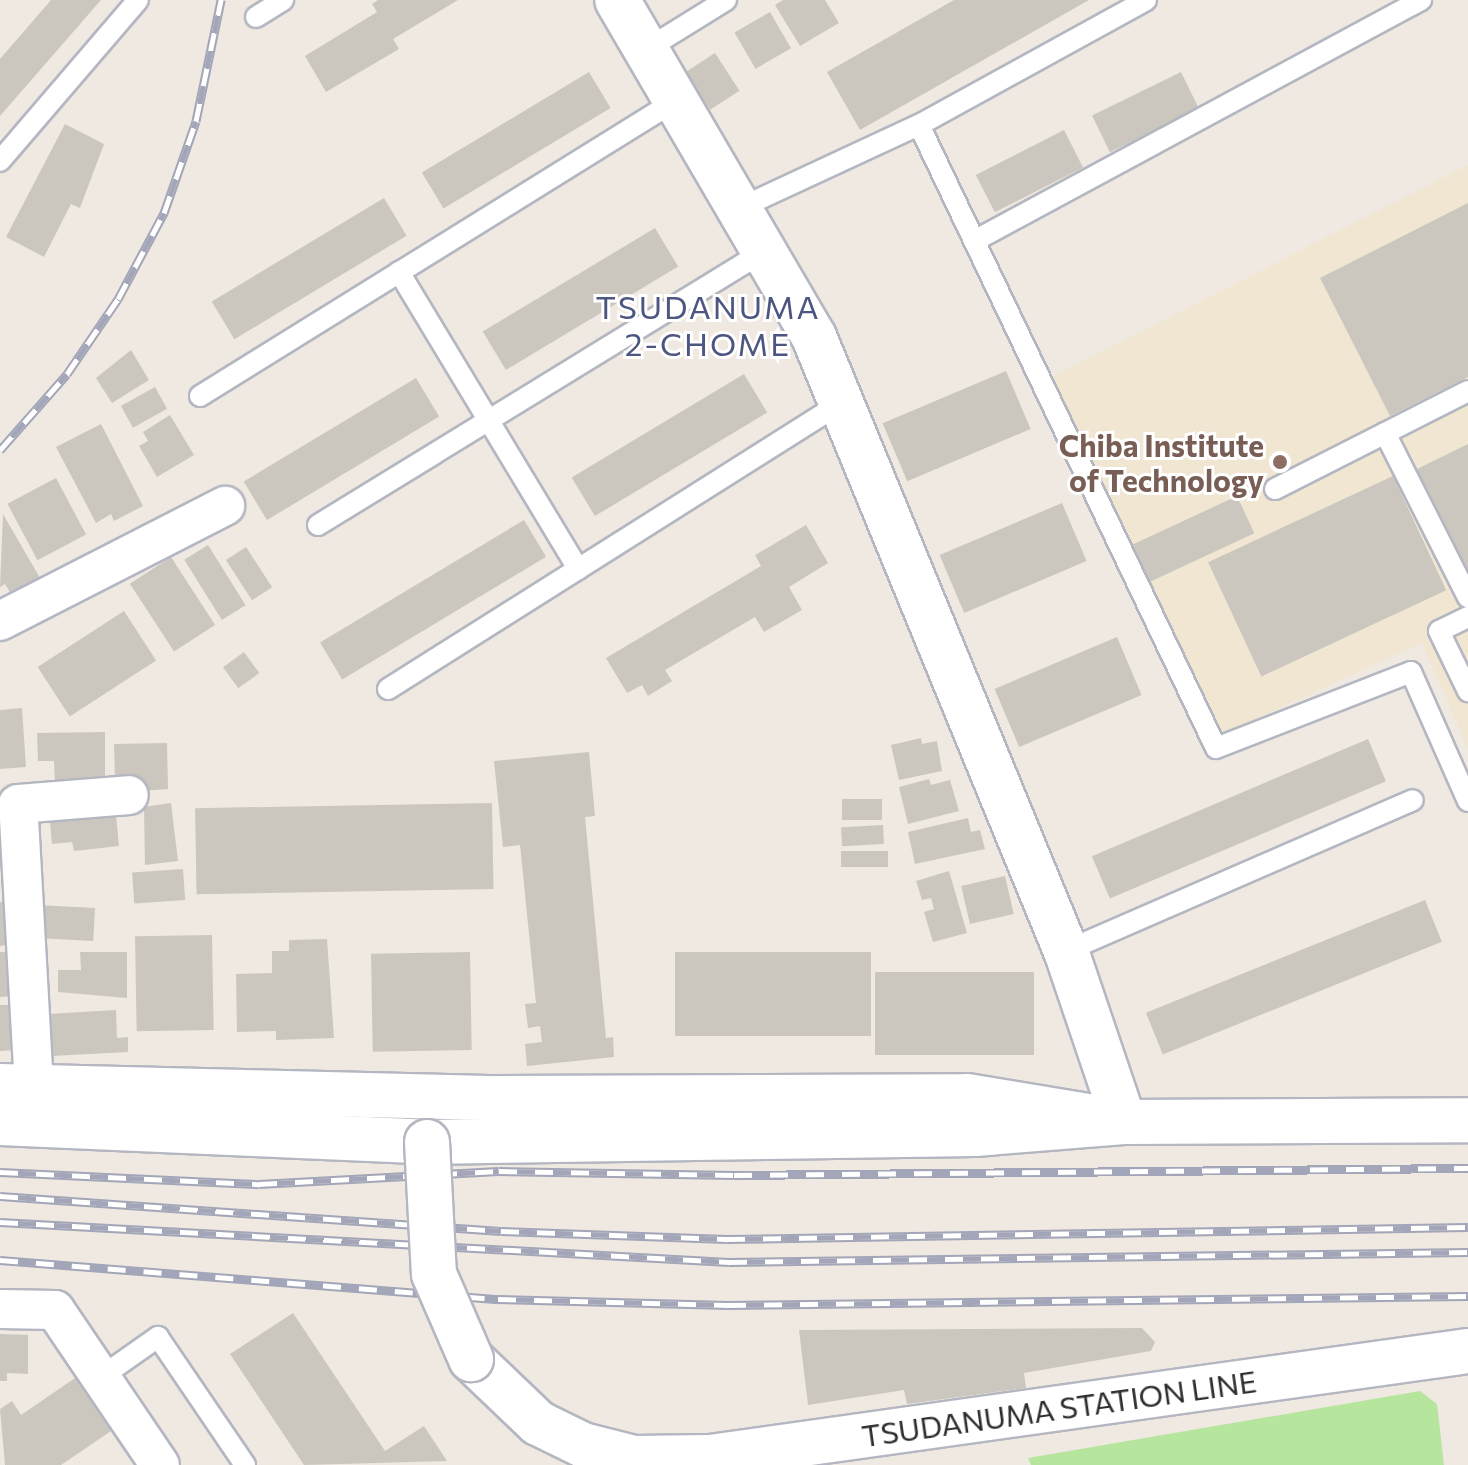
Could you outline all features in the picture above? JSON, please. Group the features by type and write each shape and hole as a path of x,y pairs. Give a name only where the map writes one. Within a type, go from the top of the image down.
{"street":[{"path":"617,0 742,207 814,337 1066,951 1124,1122"},
{"path":"0,621 225,506"},
{"path":"129,795 18,804 17,1086 498,1098 967,1096 1124,1122"},
{"path":"0,1123 427,1142 975,1134 1124,1122 1468,1120"},
{"name":"TSUDANUMA STATION LINE","path":"427,1142 427,1224 449,1320 471,1359 502,1393 538,1423 583,1445 634,1458 710,1457 1156,1395 1467,1363"},
{"path":"0,1309 55,1310 160,1465"}],"lane":[{"path":"0,161 138,0"},
{"path":"256,17 283,0"},
{"path":"647,49 726,0"},
{"path":"742,207 919,125 1146,0"},
{"path":"974,241 1421,0"},
{"path":"200,396 678,99"},
{"path":"919,125 1216,748 1411,672 1468,801"},
{"path":"318,525 766,250"},
{"path":"399,272 578,569"},
{"path":"1275,489 1468,391"},
{"path":"388,689 841,403"},
{"path":"1385,433 1468,597"},
{"path":"1468,617 1439,631 1468,691"},
{"path":"1066,951 1413,800"},
{"path":"101,1377 158,1337 245,1465"}],"shaded area":[{"name":"Chiba Institute of Technology","path":"1468,165 1468,748 1422,643 1223,734 1050,378"}],"green space":[{"path":"1420,1391 1437,1404 1444,1465 1031,1465 1028,1458"}],"building":[{"path":"51,0 101,0 0,116 0,59"},
{"path":"378,0 458,0 393,39 399,49 326,92 305,56 377,12 372,4"},
{"path":"783,0 825,0 839,23 800,46 775,5"},
{"path":"954,0 1089,0 860,130 827,72"},
{"path":"770,12 791,48 755,69 734,32"},
{"path":"715,53 740,91 710,110 686,72"},
{"path":"589,72 611,108 443,208 422,172"},
{"path":"1181,72 1199,109 1110,152 1092,115"},
{"path":"65,124 104,144 80,208 71,204 44,257 6,237"},
{"path":"1064,130 1083,167 995,212 976,175"},
{"path":"384,198 407,236 234,339 212,302"},
{"path":"1468,203 1468,377 1390,416 1320,278"},
{"path":"655,228 678,267 506,370 483,332"},
{"path":"131,350 149,380 112,403 96,378"},
{"path":"1006,371 1031,429 907,481 883,423"},
{"path":"744,374 767,413 595,516 572,478"},
{"path":"416,378 439,417 267,520 244,482"},
{"path":"155,387 167,409 133,428 121,406"},
{"path":"170,415 194,455 157,477 139,446 148,441 143,432"},
{"path":"101,424 143,506 114,521 111,514 96,523 56,447"},
{"path":"1468,444 1468,571 1417,469"},
{"path":"1393,476 1446,590 1261,676 1208,562"},
{"path":"56,478 86,535 37,560 7,504"},
{"path":"1237,496 1254,533 1150,582 1133,545"},
{"path":"1062,503 1087,561 964,613 940,555"},
{"path":"3,514 40,578 11,594 5,584 0,587"},
{"path":"524,520 546,557 342,679 320,643"},
{"path":"806,525 828,563 789,587 802,610 764,632 755,617 665,670 672,681 648,696 642,685 627,693 606,658 761,566 755,555"},
{"path":"208,545 246,605 222,620 184,560"},
{"path":"246,547 272,587 252,600 226,560"},
{"path":"171,557 215,625 174,652 130,584"},
{"path":"124,611 156,660 70,717 38,667"},
{"path":"1117,637 1142,695 1019,747 995,689"},
{"path":"244,652 259,673 238,688 223,667"},
{"path":"22,708 26,767 0,769 0,710"},
{"path":"105,732 105,783 55,784 54,761 38,761 37,733"},
{"path":"921,738 922,744 937,741 942,771 899,780 891,745"},
{"path":"1368,739 1386,781 1110,899 1092,856"},
{"path":"167,743 168,789 140,791 115,781 114,744"},
{"path":"589,752 595,816 585,817 606,1038 613,1037 614,1057 527,1066 525,1044 542,1042 540,1026 528,1028 525,1004 536,1003 520,845 503,847 494,761"},
{"path":"929,779 931,785 950,780 959,811 908,824 899,787"},
{"path":"842,799 882,799 882,820 842,820"},
{"path":"171,803 178,861 145,865 144,807"},
{"path":"492,803 494,889 197,894 195,808"},
{"path":"116,815 119,846 74,851 72,842 52,844 50,821"},
{"path":"968,818 971,832 980,830 985,849 915,864 908,832"},
{"path":"883,825 884,844 842,846 841,827"},
{"path":"841,851 888,851 888,867 841,867"},
{"path":"183,869 185,900 134,903 132,873"},
{"path":"949,871 967,933 933,942 924,912 934,909 931,898 922,900 916,881"},
{"path":"1005,876 1014,914 970,924 961,886"},
{"path":"1425,900 1442,942 1163,1054 1146,1013"},
{"path":"0,902 5,902 8,945 0,946"},
{"path":"42,905 95,908 93,941 40,938"},
{"path":"212,935 214,1030 137,1031 135,936"},
{"path":"327,939 334,1038 276,1040 276,1031 237,1032 236,974 272,973 272,951 289,951 289,940"},
{"path":"0,952 10,952 14,996 0,997"},
{"path":"80,952 127,952 127,998 58,992 58,970 81,970"},
{"path":"470,952 472,1050 373,1052 371,954"},
{"path":"675,952 871,952 871,1036 675,1036"},
{"path":"875,972 1034,972 1034,1055 875,1055"},
{"path":"0,1005 14,1005 16,1050 0,1051"},
{"path":"116,1010 117,1038 128,1037 128,1052 51,1056 48,1014"},
{"path":"293,1313 385,1451 424,1426 447,1461 304,1465 230,1354"},
{"path":"1142,1328 1155,1342 1151,1351 1024,1373 1026,1388 907,1404 904,1390 808,1405 799,1330"},
{"path":"0,1334 28,1335 28,1374 7,1373 7,1381 0,1381"},
{"path":"75,1378 111,1431 61,1465 5,1465 0,1409 12,1401 21,1415"}],"railway":[{"path":"0,450 67,374 118,299 164,213 196,121 221,0"},
{"path":"0,1172 259,1184 499,1171 734,1175 1468,1168"},
{"path":"0,1196 501,1231 727,1239 1468,1227"},
{"path":"0,1222 729,1262 1468,1252"},
{"path":"0,1260 498,1299 728,1305 1468,1296"}],"place":[{"name":"Chiba Institute of Technology","path":"1280,462"}],"district":[{"name":"TSUDANUMA 2-CHOME","path":"708,326"}]}
